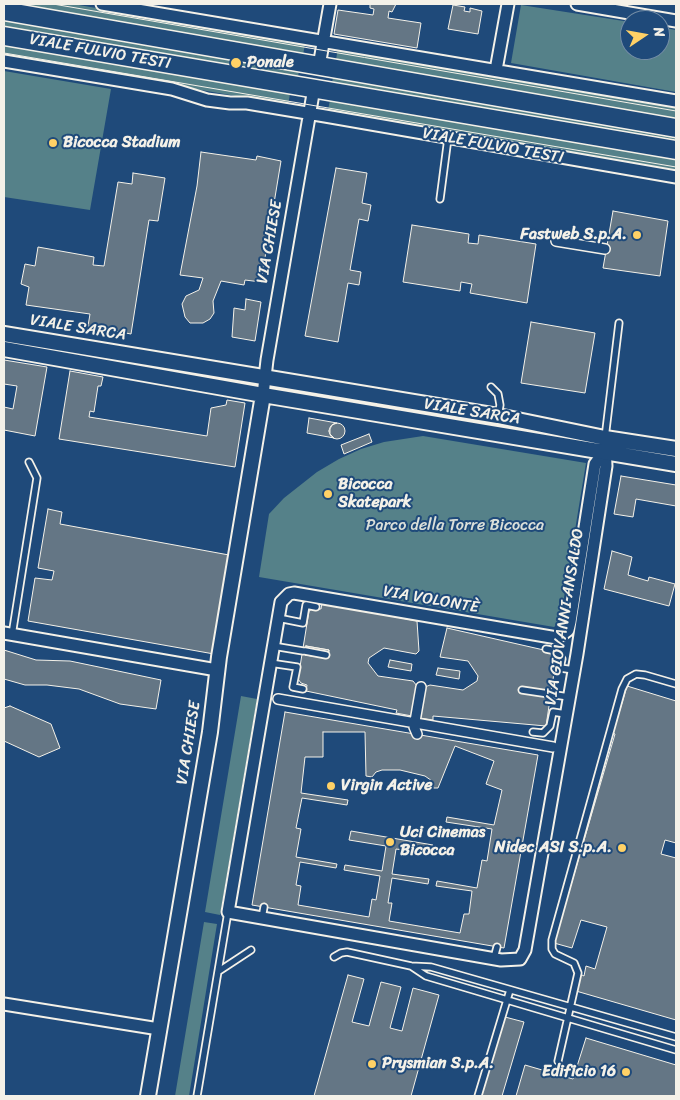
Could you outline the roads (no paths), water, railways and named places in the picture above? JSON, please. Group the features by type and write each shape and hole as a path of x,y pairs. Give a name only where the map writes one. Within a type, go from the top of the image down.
{"main road":[{"name":"VIALE FULVIO TESTI","path":"4,11 676,128"},
{"name":"VIALE FULVIO TESTI","path":"4,36 676,150"},
{"path":"314,88 319,66"}],"street":[{"path":"102,4 676,101"},
{"path":"319,66 330,4"},
{"path":"496,70 508,4"},
{"path":"577,4 676,22"},
{"name":"VIALE FULVIO TESTI","path":"4,61 172,89 207,100 230,104 247,103 676,177"},
{"path":"310,114 314,88"},
{"name":"VIA CHIESE","path":"265,377 310,114"},
{"path":"556,242 605,249"},
{"name":"VIALE SARCA","path":"4,334 498,416 605,438 676,449"},
{"name":"VIALE SARCA","path":"4,349 263,395 676,464"},
{"path":"263,395 265,377"},
{"name":"VIA CHIESE","path":"148,1096 210,732 217,670 263,395"},
{"path":"604,452 605,438"},
{"name":"VIA GIOVANNI ANSALDO","path":"557,638 566,633 570,622 595,464 604,452"},
{"name":"VIA GIOVANNI ANSALDO","path":"228,912 263,912 496,953 507,960 520,959 525,950 577,654 606,466 604,452"},
{"name":"VIA VOLONTÈ","path":"278,618 281,602 289,594 294,593 557,638"},
{"path":"228,912 278,618"},
{"path":"8,634 217,670"},
{"path":"557,638 570,643 577,654"},
{"path":"413,729 421,687"},
{"path":"278,700 413,729 553,747"},
{"path":"4,1004 159,1029"}],"lane":[{"path":"440,199 448,138"},
{"path":"605,438 619,323"},
{"path":"491,387 498,394 500,405 498,416"},
{"path":"8,634 38,478 29,462"},
{"path":"278,618 303,623 306,605 316,607"},
{"path":"273,646 326,655"},
{"path":"546,649 556,651 562,659 560,668 574,670"},
{"path":"270,663 297,667 293,688 303,689"},
{"path":"558,1061 578,978 578,970 571,961 555,954 552,949 552,940 622,689 628,679 636,674 676,684"},
{"path":"522,690 569,697"},
{"path":"532,732 543,733 550,726 553,712 566,714"},
{"path":"197,1096 228,912"},
{"path":"218,971 251,950"},
{"path":"334,957 347,952 411,966 431,967 676,1037"},
{"path":"411,966 426,976 676,1050"},
{"path":"478,1096 510,990"},
{"path":"646,1041 650,1030"}],"tram line":[{"path":"53,4 676,111"},
{"path":"4,53 676,167"}],"place":[{"name":"Ponale","path":"236,63"},
{"name":"Bicocca Stadium","path":"53,143"},
{"name":"Fastweb S.p.A.","path":"637,235"},
{"name":"Bicocca Skatepark","path":"328,494"},
{"name":"Virgin Active","path":"331,786"},
{"name":"Uci Cinemas Bicocca","path":"390,842"},
{"name":"Nidec ASI S.p.A.","path":"622,848"},
{"name":"Prysmian S.p.A.","path":"372,1064"},
{"name":"Edificio 16","path":"626,1072"}],"park label":[{"name":"Parco della Torre Bicocca","path":"455,526"}]}
